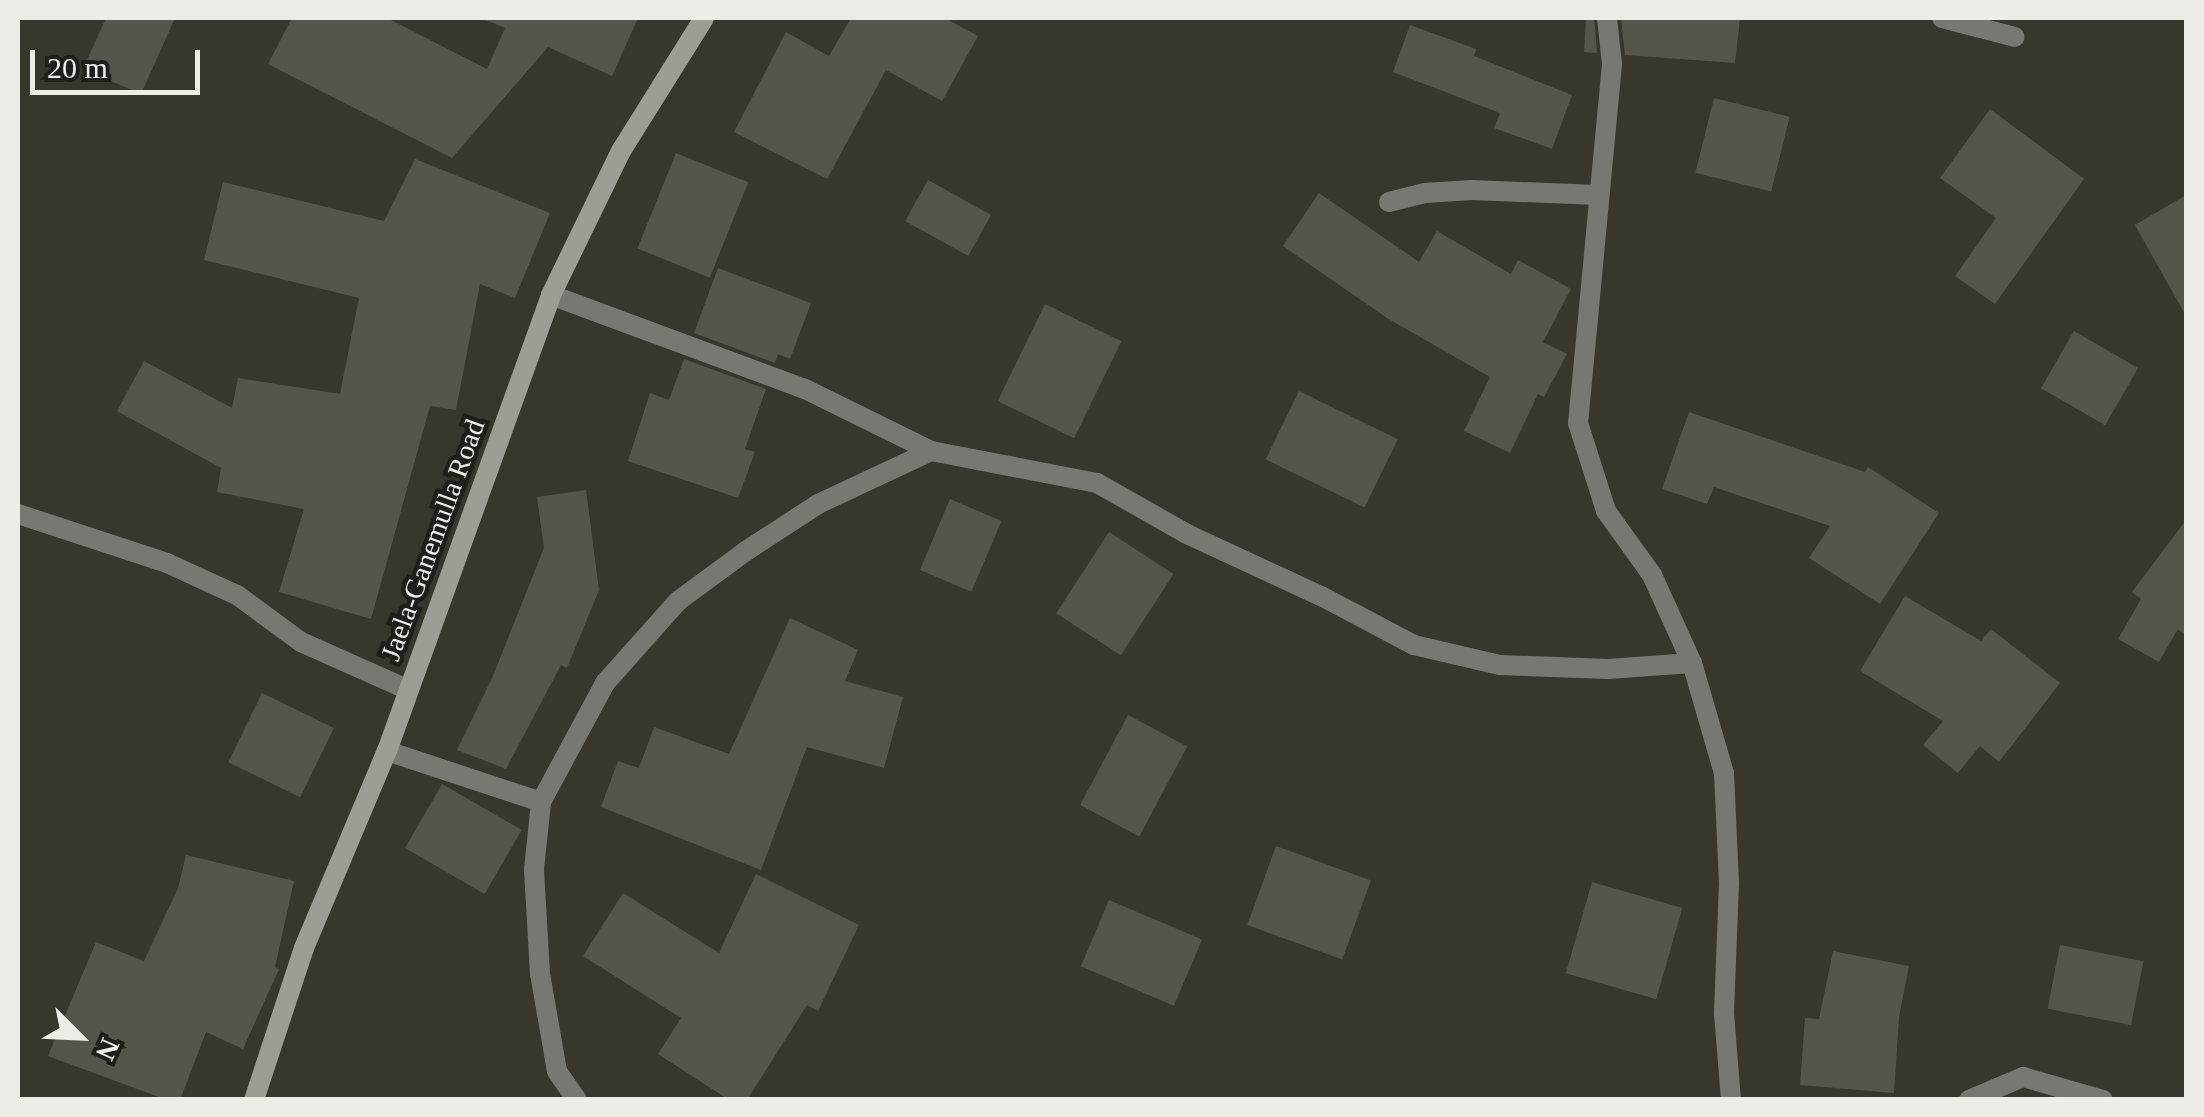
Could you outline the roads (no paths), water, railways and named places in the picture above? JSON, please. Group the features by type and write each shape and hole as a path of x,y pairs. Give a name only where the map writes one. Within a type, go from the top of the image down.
{"main road":[{"name":"Jaela-Ganemulla Road","path":"254,1100 304,948 387,751 551,295 621,152 704,18"}],"street":[{"path":"1606,18 1612,64 1578,423 1606,511 1652,574 1692,663 1724,773 1729,883 1724,1013 1731,1100"},
{"path":"1942,18 2015,37"},
{"path":"1388,202 1426,193 1472,190 1598,195"},
{"path":"551,295 806,389 930,451 1097,483 1188,534 1324,597 1414,646 1500,666 1608,670 1692,663"},
{"path":"577,1100 557,1071 540,974 534,869 540,802 605,682 678,602 818,504 930,451"},
{"path":"18,514 166,563 237,596 301,642 409,690"},
{"path":"387,751 540,802"},
{"path":"1968,1100 2022,1077 2103,1100"}]}
